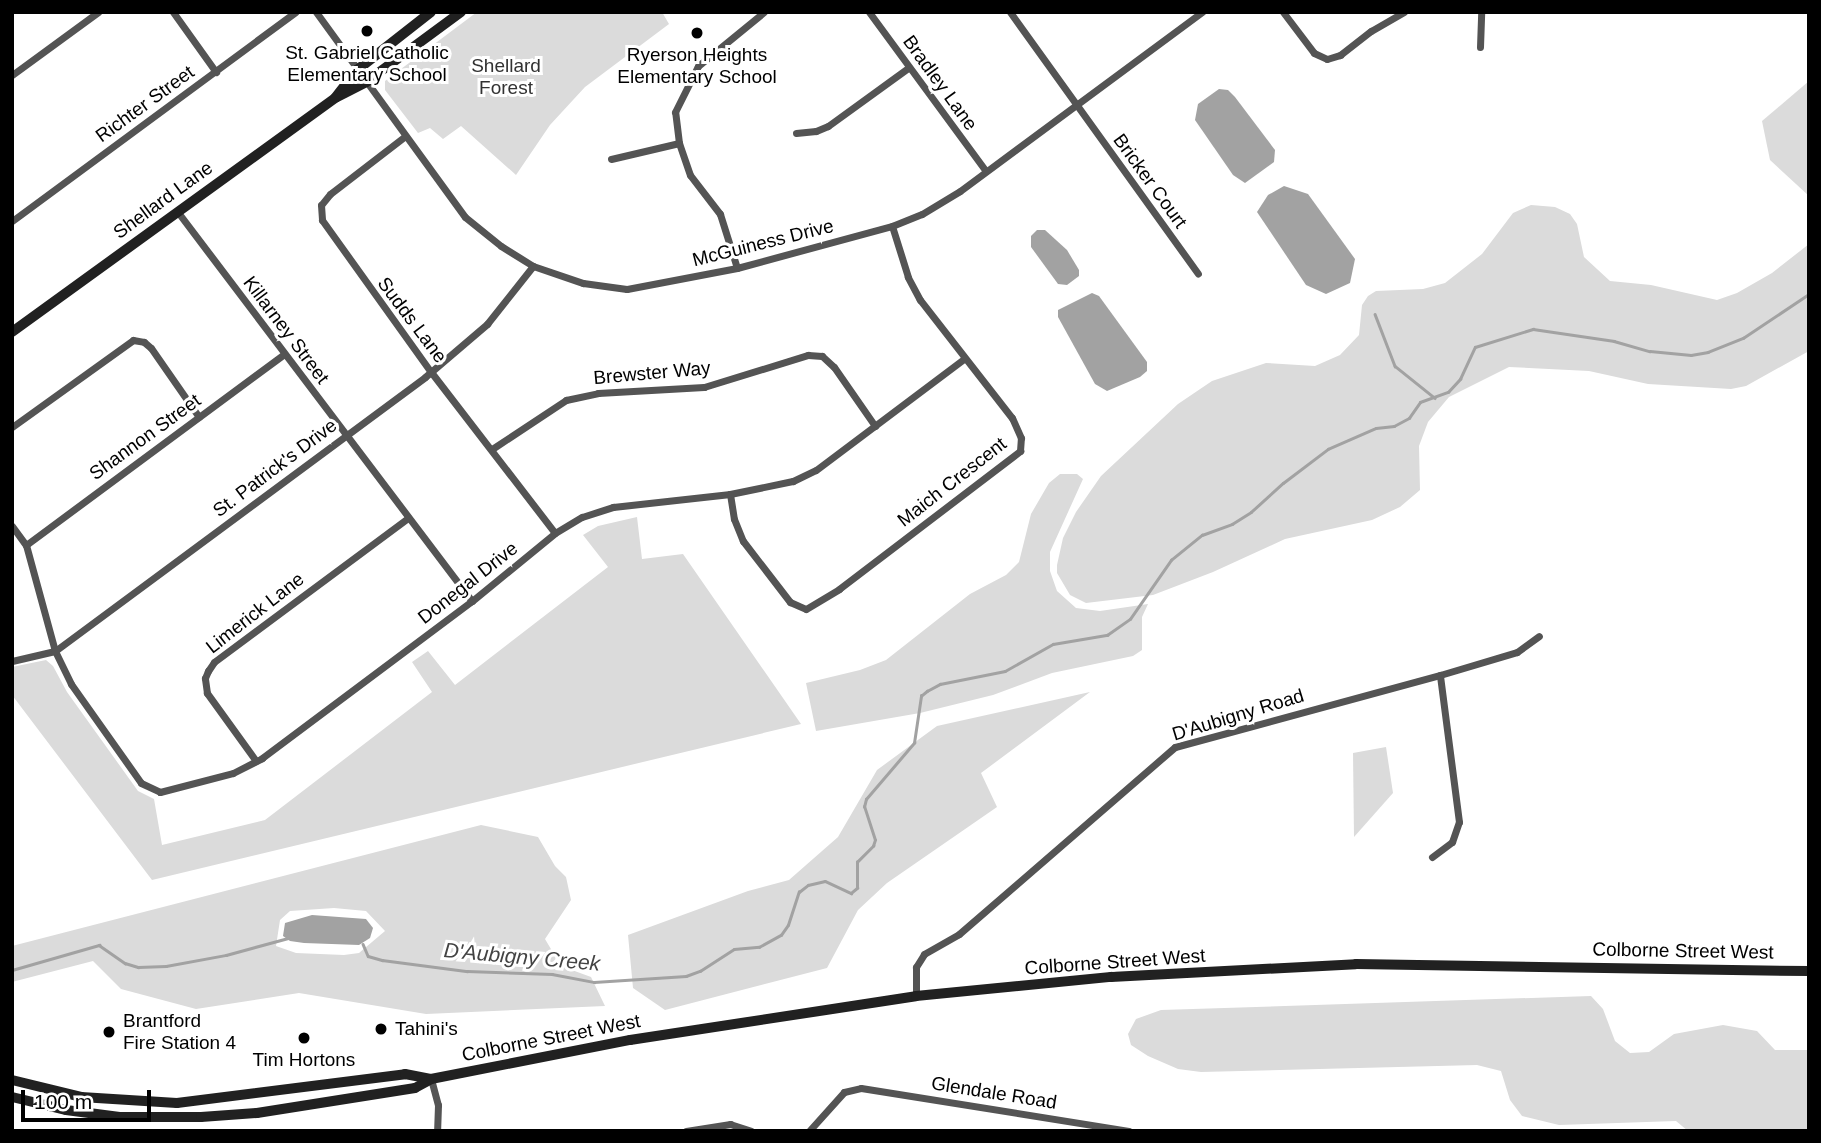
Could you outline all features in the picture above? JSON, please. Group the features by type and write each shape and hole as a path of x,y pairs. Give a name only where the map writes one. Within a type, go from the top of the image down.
{"main road":[{"name":"Shellard Lane","path":"12,332 335,97 357,70 430,12"},
{"name":"Shellard Lane","path":"335,97 349,93 366,82 461,12"},
{"name":"Colborne Street West","path":"12,1097 66,1110 120,1117 201,1117 257,1113 415,1088 430,1079 630,1040 916,996 1111,977 1356,964 1809,971"},
{"name":"Colborne Street West","path":"12,1080 81,1097 177,1103 405,1074 430,1079"}],"street":[{"path":"12,75 98,12"},
{"path":"173,12 216,72"},
{"name":"Richter Street","path":"12,221 295,12"},
{"name":"McGuiness Drive","path":"316,12 465,217 501,246 533,266 583,283 627,289 737,268 892,226 937,206 1076,107 1202,12"},
{"path":"737,268 719,214 690,175 679,143 675,112 689,80 709,55 764,12"},
{"name":"Bradley Lane","path":"869,12 986,171"},
{"path":"1283,12 1314,53 1327,59 1340,55 1371,31 1404,12"},
{"path":"1480,12 1480,47"},
{"name":"Bricker Court","path":"1014,14 1076,107 1198,274"},
{"path":"796,133 828,126 908,68"},
{"name":"Sudds Lane","path":"404,136 330,194 321,205 322,220 431,372 555,533"},
{"path":"611,159 679,143"},
{"name":"Killarney Street","path":"177,211 472,601"},
{"name":"Maich Crescent","path":"730,495 734,519 743,541 790,602 806,609 820,602 1020,451 1022,444 1019,428 935,322 914,289 892,226"},
{"name":"St. Patrick's Drive","path":"12,661 55,651 431,372 487,324 533,266"},
{"path":"12,427 134,340 144,342 152,348 199,417"},
{"name":"Shannon Street","path":"26,545 284,354"},
{"name":"Brewster Way","path":"492,449 566,400 598,393 704,387 808,355 822,356 834,367 875,426"},
{"name":"Donegal Drive","path":"26,545 55,651 76,694 146,787 160,792 233,774 256,761 472,601 555,533 589,513 613,507 730,495 774,487 816,470 965,358"},
{"name":"Limerick Lane","path":"256,761 207,694 205,678 208,671 214,662 408,519"},
{"path":"12,526 26,545"},
{"name":"D'Aubigny Road","path":"916,996 916,967 924,954 959,934 1175,747 1517,652 1539,636"},
{"path":"1432,857 1452,842 1459,822 1440,675"},
{"path":"430,1079 438,1105 437,1131"},
{"name":"Glendale Road","path":"809,1131 844,1092 861,1088 1129,1131"},
{"path":"686,1131 730,1124 751,1131"}],"green space":[{"name":"Shellard Forest","path":"477,12 662,12 669,24 585,87 550,125 516,175 461,126 443,139 430,128 418,133 385,90 385,81"},
{"path":"1809,81 1809,196 1770,160 1762,121"},
{"path":"1531,205 1555,207 1570,214 1577,224 1584,257 1610,281 1651,285 1717,300 1737,293 1772,273 1809,244 1809,351 1746,386 1731,389 1648,384 1589,371 1509,367 1449,397 1428,422 1419,446 1420,490 1400,507 1372,520 1285,539 1213,572 1153,595 1086,603 1070,595 1057,573 1057,565 1063,538 1076,512 1101,476 1178,404 1212,381 1266,363 1315,366 1340,355 1359,335 1362,305 1368,296 1376,291 1423,289 1445,283 1482,254 1513,213"},
{"path":"1060,474 1077,474 1083,479 1050,552 1050,571 1057,591 1076,608 1100,611 1148,604 1142,617 1142,650 1133,656 1052,673 993,695 920,713 816,731 806,683 860,670 886,660 970,594 1006,575 1019,562 1031,514 1049,483"},
{"path":"637,517 642,559 683,554 801,724 152,880 12,695 12,667 46,660 53,666 67,692 138,791 154,799 162,845 265,820 432,692 412,662 428,651 455,685 608,567 583,535 598,526"},
{"path":"1090,692 981,773 997,807 887,883 858,910 827,968 665,1010 633,988 628,935 748,891 789,880 838,837 877,770 937,726"},
{"path":"1386,747 1393,793 1354,837 1353,753"},
{"path":"481,825 538,837 555,866 566,877 571,900 545,939 561,966 591,977 605,1006 426,1014 299,993 196,1009 121,989 93,961 12,982 12,946","holes":["334,908 366,911 385,931 359,953 296,953 276,946 280,920 290,911"]},
{"path":"1591,996 1603,1009 1615,1041 1630,1053 1649,1052 1674,1034 1723,1025 1757,1031 1775,1050 1809,1050 1809,1131 1688,1131 1676,1121 1559,1125 1522,1116 1510,1100 1501,1071 1477,1065 1201,1072 1178,1069 1148,1056 1131,1045 1128,1034 1136,1019 1161,1010"}],"shaded area":[{"path":"1219,89 1228,90 1235,97 1275,150 1274,162 1245,183 1233,175 1195,120 1198,104"},
{"path":"1284,186 1308,194 1355,259 1350,283 1326,294 1306,285 1257,212 1268,195"},
{"path":"1037,230 1045,230 1067,250 1079,270 1079,276 1067,285 1058,284 1031,247 1031,236"},
{"path":"1092,293 1099,296 1147,362 1147,371 1140,377 1107,391 1095,384 1058,317 1058,310"},
{"path":"312,915 366,919 373,928 370,938 359,945 304,943 290,941 283,936 285,923"}],"waterway":[{"name":"D'Aubigny Creek","path":"363,944 368,956 382,960 467,971 552,974 594,982 686,976 700,971 734,949 759,947 781,935 788,925 799,892 808,885 825,881 851,893 857,888 857,862 873,846 875,840 864,807 866,799 914,743 921,696 940,684 1005,671 1053,644 1107,635 1130,619 1171,560 1202,535 1232,524 1251,512 1283,483 1328,449 1376,428 1394,426 1409,418 1420,402 1448,392 1460,379 1475,347 1533,329 1614,341 1650,351 1691,355 1708,352 1743,338 1809,294"},
{"path":"1375,314 1395,366 1435,398"},
{"name":"D'Aubigny Creek","path":"12,970 99,945 125,963 138,967 166,966 226,955 288,938"}],"place":[{"name":"St. Gabriel Catholic Elementary School","path":"367,31"},
{"name":"Ryerson Heights Elementary School","path":"697,33"},
{"name":"Tahini's","path":"381,1029"},
{"name":"Brantford Fire Station 4","path":"109,1032"},
{"name":"Tim Hortons","path":"304,1038"}]}
